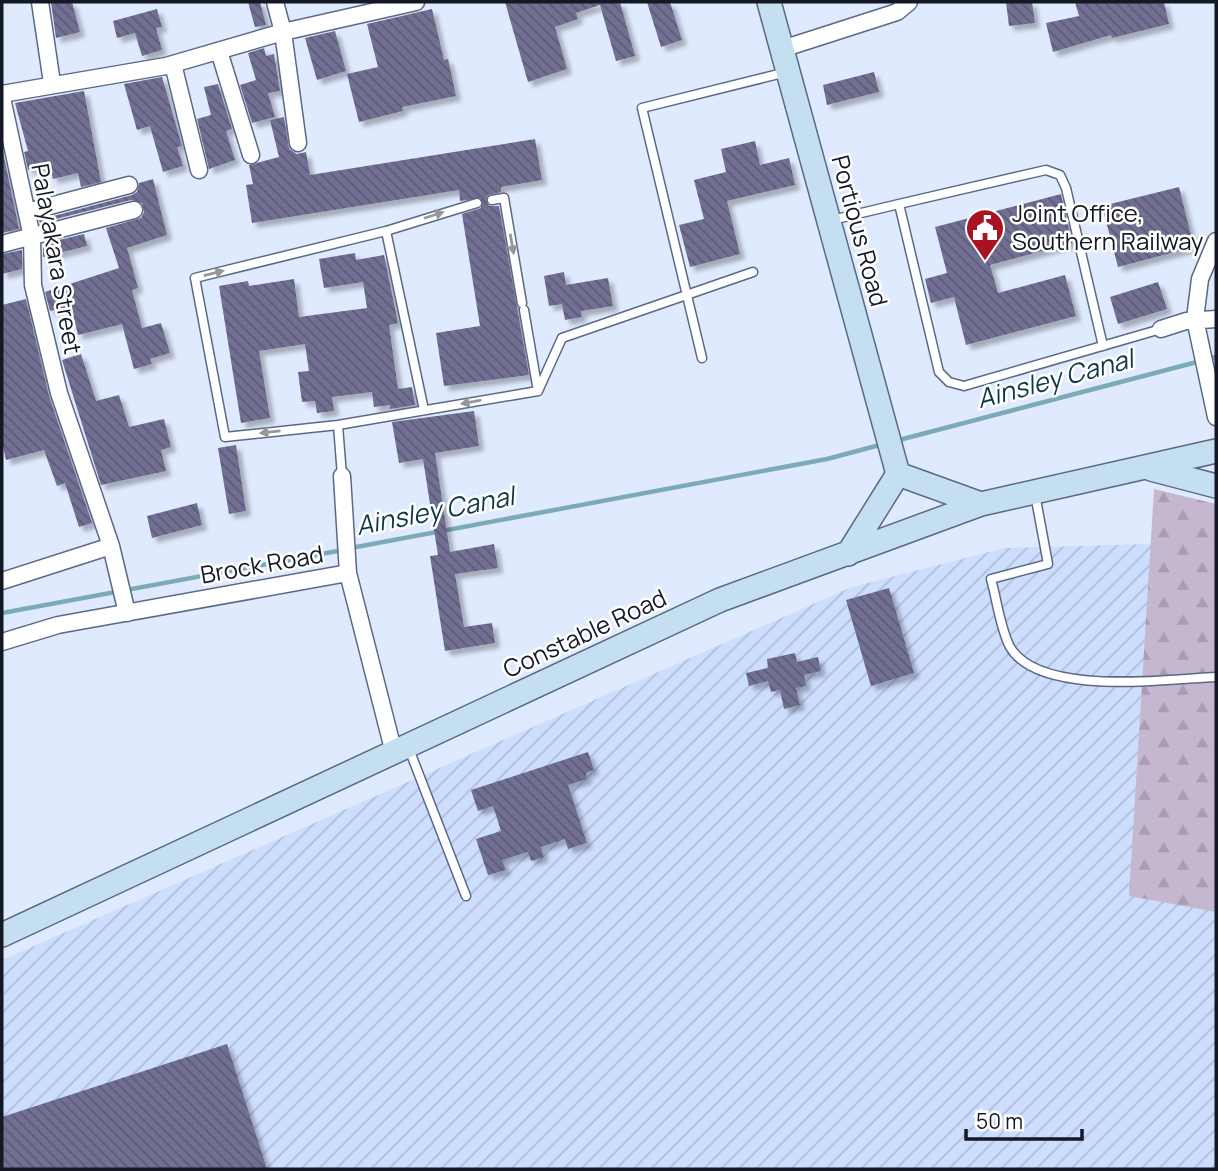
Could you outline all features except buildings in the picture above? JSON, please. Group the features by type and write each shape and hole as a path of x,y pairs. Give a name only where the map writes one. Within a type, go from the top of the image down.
{"main road":[{"name":"Portious Road","path":"769,2 898,474"},
{"name":"Constable Road","path":"2,935 720,600 981,504 1216,451"},
{"path":"1148,468 1216,486"},
{"path":"848,554 898,474 981,504"}],"street":[{"path":"40,2 52,83"},
{"path":"275,2 283,32 298,143"},
{"path":"2,96 52,83 173,64 283,32 416,2"},
{"path":"782,49 897,12 909,2"},
{"path":"219,51 251,155"},
{"path":"173,64 199,170"},
{"name":"Palayakara Street","path":"2,96 32,237 33,285 59,393 111,546 127,613"},
{"path":"27,212 129,185"},
{"path":"2,244 134,210"},
{"path":"1216,241 1200,279 1195,319 1216,417"},
{"path":"1160,329 1195,319 1216,319"},
{"path":"342,476 347,557"},
{"path":"2,581 111,546"},
{"name":"Brock Road","path":"2,642 58,625 127,613 347,557 401,750"}],"lane":[{"path":"702,358 642,108 788,72"},
{"path":"829,221 1046,170 1060,175 1066,188 1102,346"},
{"path":"492,200 504,198 538,391"},
{"path":"477,203 386,231 195,278 225,437 338,425 538,391"},
{"path":"899,205 939,372 949,382 964,386 1160,329"},
{"path":"386,231 424,410"},
{"path":"538,391 562,338 753,272"},
{"path":"338,425 342,476"},
{"path":"1035,493 1048,564 991,579 1011,648 1041,672 1087,682 1216,677"},
{"path":"401,750 466,896"}],"shaded area":[{"path":"1216,542 1216,1169 2,1169 2,960 852,587 1005,548"}],"green space":[{"path":"1154,489 1216,504 1216,912 1129,896"}],"waterway":[{"name":"Ainsley Canal","path":"903,439 1216,357"},
{"name":"Ainsley Canal","path":"351,548 827,459 876,446"},
{"name":"Ainsley Canal","path":"2,613 343,550"}],"place":[{"name":"Joint Office, Southern Railway","path":"985,262"}]}
